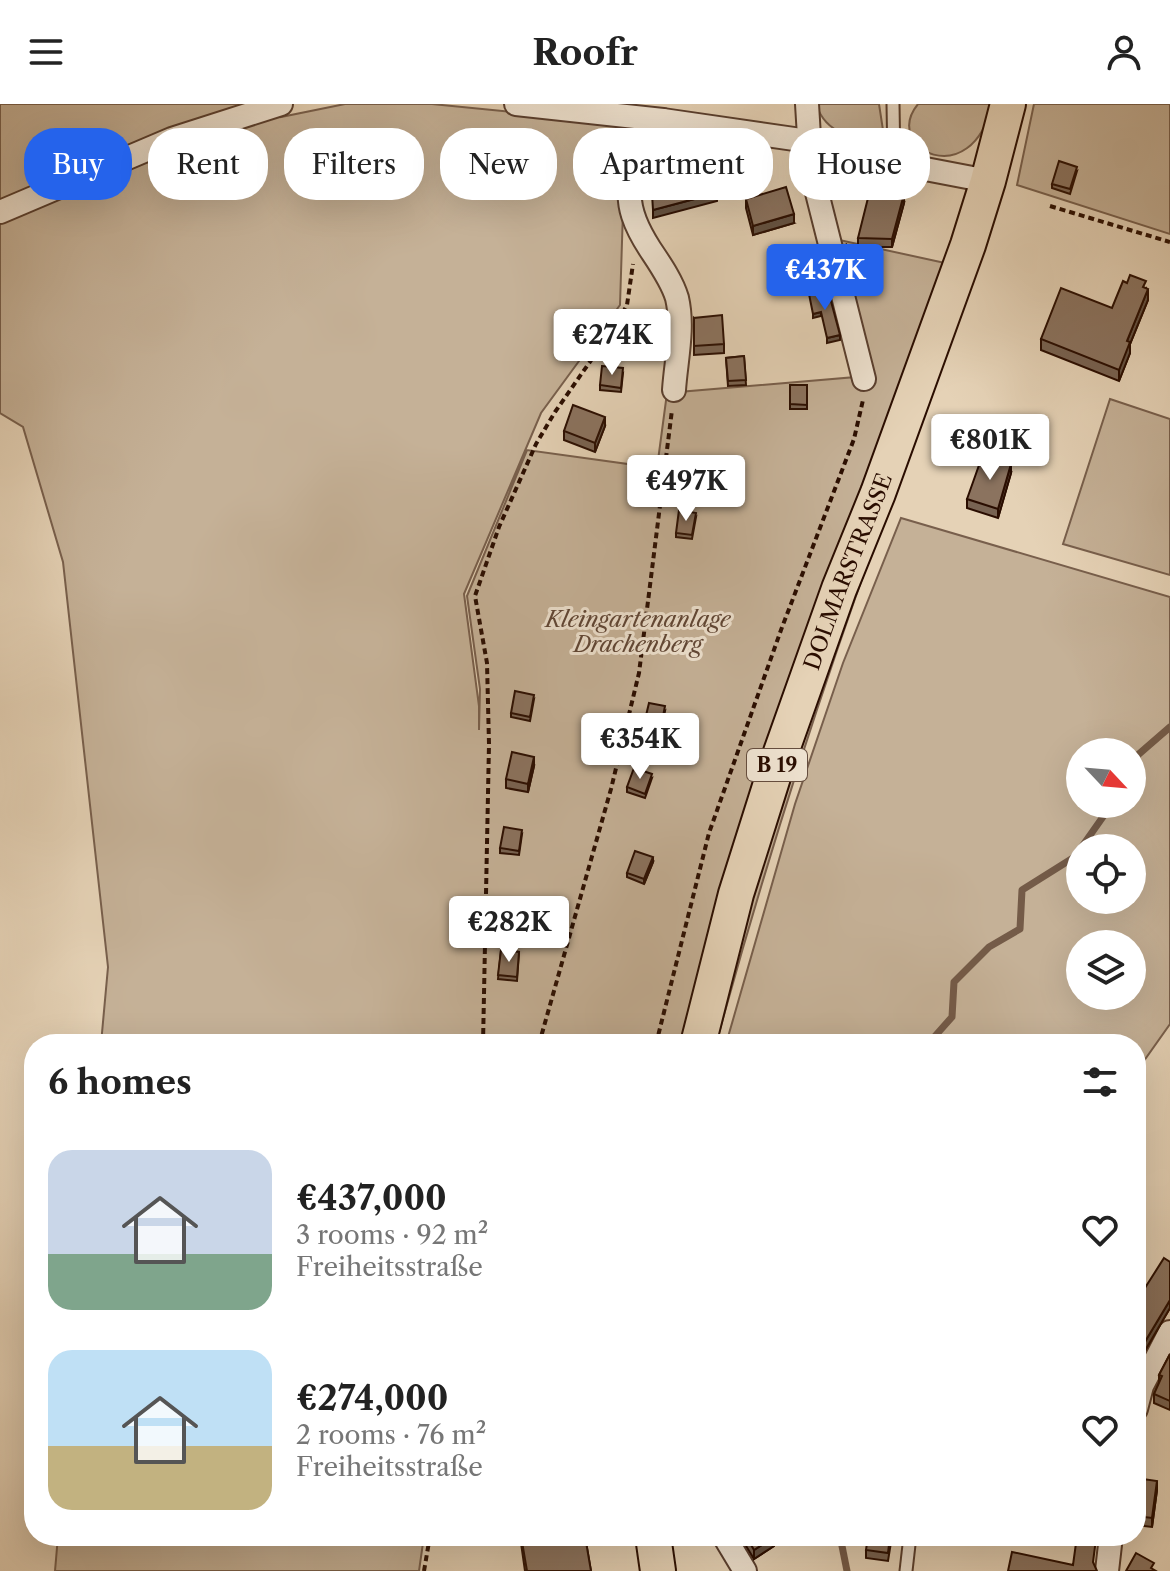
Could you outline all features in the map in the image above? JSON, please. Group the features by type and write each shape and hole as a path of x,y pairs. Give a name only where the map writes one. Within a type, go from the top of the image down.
{"main road":[{"name":"DOLMARSTRASSE","path":"701,1034 736,894 793,718 919,382 988,181 1008,104"},
{"path":"654,1546 658,1571"}],"street":[{"path":"0,212 172,139 281,104"},
{"path":"516,104 663,120 789,138"},
{"path":"807,104 808,128"},
{"path":"663,120 634,172 629,190 630,210 637,229 676,294 681,319 674,390"},
{"path":"930,170 988,181"},
{"path":"819,200 864,379"},
{"path":"1146,1378 1170,1332"},
{"path":"730,1546 745,1571"},
{"path":"1107,1571 1110,1546"}],"lane":[{"path":"893,104 894,128"},
{"path":"894,118 905,104"},
{"path":"906,1571 909,1546"}],"path":[{"path":"1050,206 1170,242"},
{"path":"483,1034 489,744 487,663 475,596 479,577 517,481 536,444 627,305 637,229"},
{"name":"DOLMARSTRASSE","path":"659,1034 709,833 781,630 854,439 863,408 864,379"},
{"path":"542,1034 611,789 639,673 674,390"},
{"path":"424,1571 428,1546"}],"green space":[{"name":"Kleingartenanlage Drachenberg","path":"0,104 279,104 281,117 345,104 432,104 632,124 636,128 573,128 573,200 623,200 620,305 541,413 464,594 479,706 479,730 480,689 467,596 527,450 657,468 667,393 867,376 835,239 945,263 691,1034 102,1034 108,967 63,562 23,427 0,413"},
{"path":"816,104 879,104 883,128 833,128 820,114"},
{"path":"918,104 992,104 982,132 967,148 950,155 930,153 930,128 910,128 910,121"},
{"path":"1034,104 1170,104 1170,234 1017,185"},
{"path":"1110,399 1170,419 1170,575 1063,544"},
{"path":"901,518 1170,597 1170,1024 1146,1058 1146,1034 729,1034 795,804 843,663"},
{"path":"875,543 790,792 719,1034 711,1034 816,681"},
{"path":"57,1546 423,1546 419,1571 55,1571"}],"building":[{"path":"1059,161 1077,167 1070,189 1052,184"},
{"path":"786,187 794,214 753,226 746,200 773,200 773,191"},
{"path":"652,200 691,200 653,210"},
{"path":"868,200 902,200 892,239 858,238"},
{"path":"847,245 878,257 871,279 855,275"},
{"path":"1130,275 1146,281 1143,287 1148,289 1119,370 1041,339 1061,288 1112,308 1123,281 1127,283"},
{"path":"828,290 840,335 827,338 821,312 813,314 809,294"},
{"path":"722,315 724,344 694,346 694,318"},
{"path":"744,356 746,380 728,381 726,358"},
{"path":"602,366 623,368 621,388 600,385"},
{"path":"790,385 807,385 807,405 790,404"},
{"path":"573,405 605,417 595,443 564,431"},
{"path":"983,454 1011,464 998,509 967,499"},
{"path":"679,510 696,513 692,535 676,533"},
{"path":"515,691 534,695 530,717 511,713"},
{"path":"649,703 665,706 660,732 643,728"},
{"path":"512,752 534,757 528,784 506,779"},
{"path":"634,768 652,774 645,794 627,787"},
{"path":"504,827 522,830 519,851 500,848"},
{"path":"635,851 653,857 644,879 627,873"},
{"path":"501,950 519,952 517,977 498,975"},
{"path":"1164,1258 1170,1262 1170,1300 1146,1340 1146,1286"},
{"path":"1170,1354 1170,1401 1154,1394 1162,1376 1159,1375"},
{"path":"1146,1479 1157,1481 1152,1518 1146,1517"},
{"path":"523,1546 587,1546 591,1571 527,1571"},
{"path":"867,1546 889,1546 888,1553 866,1550"},
{"path":"1076,1546 1095,1546 1093,1562 1097,1571 1008,1571 1012,1552 1073,1565"},
{"path":"1136,1553 1154,1563 1151,1568 1156,1571 1126,1571"}],"waterway":[{"path":"1146,748 1170,727"},
{"path":"1091,834 1102,818"},
{"path":"937,1034 952,1017 954,982 989,947 1020,929 1022,890 1066,862"},
{"path":"842,1546 847,1571"}]}
